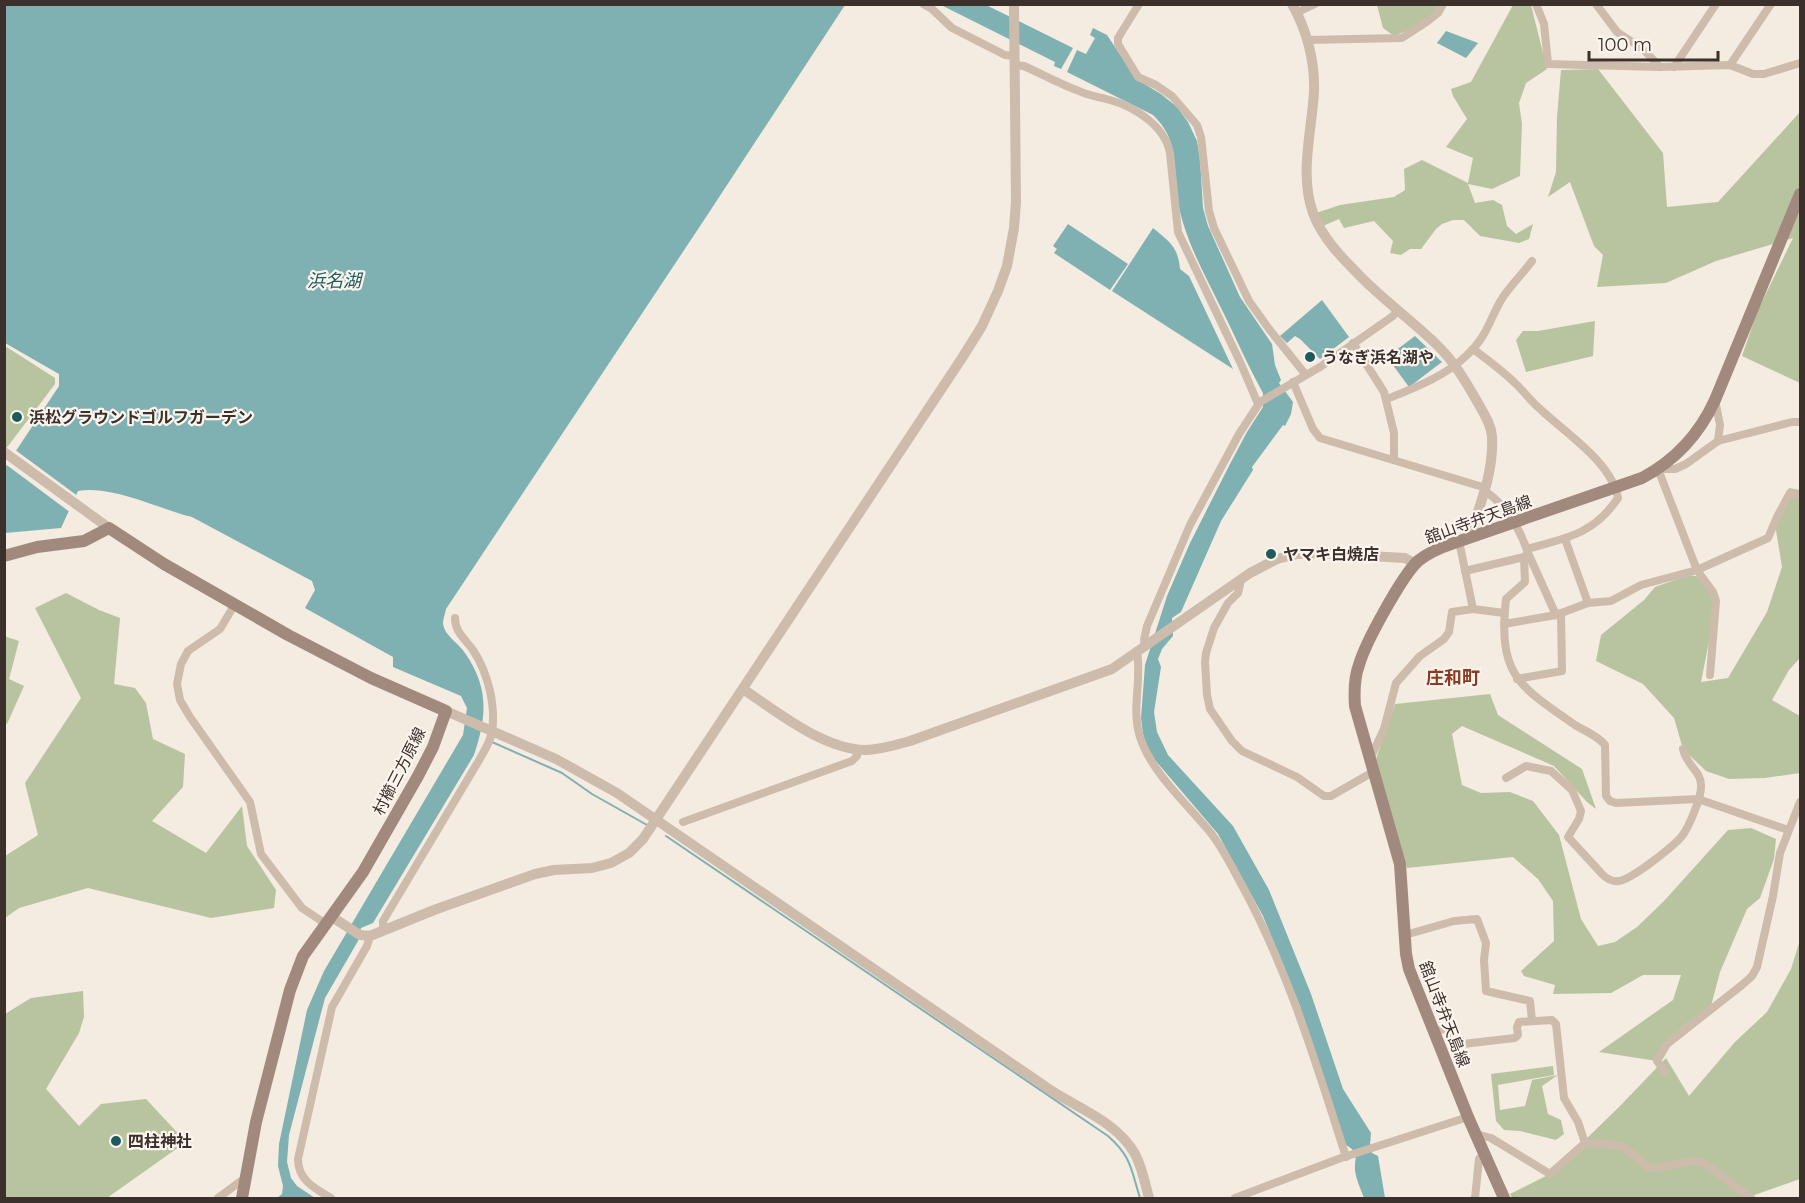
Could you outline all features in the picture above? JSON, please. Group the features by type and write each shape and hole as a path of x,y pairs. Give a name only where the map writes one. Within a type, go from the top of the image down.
{"main road":[{"name":"舘山寺弁天島線","path":"1504,1198 1408,969 1400,864 1355,706 1354,692 1357,672 1367,646 1399,586 1415,564 1430,553 1464,539 1616,487 1658,469 1693,438 1704,423 1715,400 1800,194"},
{"path":"4,556 37,547 84,541 109,528 164,564 351,669 446,711"},
{"name":"村櫛三方原線","path":"242,1198 256,1122 292,983 303,956 332,921 363,872 425,764 446,711"}],"street":[{"path":"923,4 932,9 952,28 1005,55 1015,57 1024,66 1088,95 1112,100 1145,118 1162,132 1170,153 1178,232 1259,403"},
{"path":"1139,4 1118,38 1118,44 1138,77 1172,96 1197,125 1201,137 1209,211 1214,228 1249,301 1306,375"},
{"path":"1315,4 1294,9 1307,40 1314,80 1307,166 1313,214 1329,241 1356,272 1436,344 1455,365 1477,401 1491,430 1490,462 1485,489 1464,539 1465,571 1473,609"},
{"path":"1307,40 1402,38 1438,13 1443,4"},
{"path":"1536,4 1544,24 1548,64 1660,67 1730,65 1753,74 1764,74 1800,63"},
{"path":"1596,4 1617,32 1643,49 1660,67"},
{"path":"1674,67 1716,4"},
{"path":"1730,65 1772,4"},
{"path":"235,604 220,629 188,651 181,664 177,684 180,700 250,802 261,854 302,908 365,935 383,931 535,874 554,870 592,868 611,863 637,847 962,358 993,302 1006,266 1015,215 1014,8"},
{"path":"1387,399 1455,365 1473,349 1490,326 1503,297 1532,261"},
{"path":"1346,1157 1297,1007 1264,929 1217,842 1157,769 1143,746 1137,718 1140,665 1147,626 1190,525 1239,434 1259,403 1306,375 1397,311"},
{"path":"1353,343 1382,386 1387,399 1394,433 1394,460"},
{"path":"1465,571 1526,553 1588,529 1607,514 1618,498 1616,487 1605,471 1581,445 1516,384 1473,349"},
{"path":"1290,384 1320,438 1485,489 1514,522 1526,553 1559,614 1562,671 1517,679"},
{"path":"1715,400 1720,425 1718,441"},
{"path":"1710,675 1716,601 1713,592 1697,570 1658,469 1675,469 1686,464 1718,441 1792,422 1800,422"},
{"path":"7,454 109,528"},
{"path":"1504,624 1559,614 1588,603 1611,601 1641,585 1697,570 1768,538 1790,493 1800,495"},
{"path":"1565,539 1588,603"},
{"path":"1526,553 1525,582 1506,599 1505,650 1517,679 1540,702 1602,740 1605,745 1606,796 1610,801 1616,803 1698,799 1788,830"},
{"path":"743,689 826,741 857,750 881,749 910,741 1104,672 1268,563 1297,554 1405,558 1415,564"},
{"path":"1241,579 1238,593 1228,603 1214,628 1205,657 1208,702 1217,721 1242,751 1296,777 1324,796 1331,796 1373,772"},
{"path":"1370,759 1384,729 1396,683 1420,656 1444,639 1449,632 1452,612 1473,609 1504,613"},
{"path":"383,931 383,921 488,743 492,705 487,680 477,657 458,632 455,618"},
{"path":"446,711 576,770 617,793 1052,1091 1118,1132 1140,1164 1149,1198"},
{"path":"1506,778 1526,766 1551,771 1572,790 1581,811 1568,837 1602,874 1618,881 1629,878 1681,837 1689,824 1702,785 1698,773 1685,760 1683,749"},
{"path":"683,822 852,761 857,756 857,750"},
{"path":"1665,1072 1657,1061 1667,1044 1742,986 1757,967 1780,853 1800,802"},
{"path":"1405,935 1455,921 1477,919 1486,943 1484,960 1486,991 1530,1001 1532,1020"},
{"path":"331,1198 302,1177 298,1166 299,1152 332,1007 367,946 365,935"},
{"path":"1433,1031 1446,1029 1463,1044 1515,1038 1518,1035 1519,1022 1552,1020 1556,1024 1564,1098 1578,1122 1585,1143"},
{"path":"1235,1198 1346,1157 1468,1116"},
{"path":"1476,1134 1491,1138 1550,1174 1585,1143 1624,1147 1649,1168 1693,1161 1704,1163 1751,1198"},
{"path":"1475,1198 1479,1159 1485,1153"},
{"path":"218,1198 241,1181 245,1181"}],"green space":[{"path":"1377,5 1438,5 1429,22 1394,36 1383,28"},
{"path":"1513,5 1531,5 1547,69 1526,83 1519,103 1522,124 1520,176 1492,189 1468,184 1475,203 1493,200 1502,205 1507,226 1516,234 1533,224 1529,239 1519,243 1480,236 1464,220 1453,220 1436,229 1421,249 1410,249 1401,255 1390,253 1393,241 1374,221 1344,228 1339,219 1323,226 1316,213 1340,205 1394,197 1405,190 1404,169 1422,160 1468,183 1473,158 1446,147 1467,119 1451,89 1471,82"},
{"path":"1598,69 1663,153 1667,207 1718,202 1800,112 1800,383 1742,356 1757,312 1793,238 1716,261 1666,283 1597,287 1603,255 1594,246 1570,182 1548,197 1556,172 1561,70"},
{"path":"1595,321 1593,356 1526,372 1516,340 1523,331 1538,331"},
{"name":"浜松グラウンドゴルフガーデン","path":"5,346 55,378 55,384 5,450"},
{"path":"1789,488 1800,490 1800,658 1789,670 1772,700 1800,716 1800,773 1765,778 1729,779 1706,771 1683,749 1674,718 1643,684 1596,661 1601,635 1644,600 1655,587 1689,575 1701,577 1713,592 1715,611 1701,682 1728,678 1767,612 1782,567 1775,524"},
{"path":"66,593 120,618 114,684 135,688 146,703 153,739 185,754 183,787 152,821 206,853 242,806 247,846 276,890 274,908 211,918 88,888 19,908 5,918 5,856 38,835 25,783 81,698 35,608"},
{"path":"4,636 19,641 9,679 24,686 7,724 4,723"},
{"path":"1490,694 1498,715 1582,769 1596,809 1554,766 1462,726 1452,734 1462,785 1481,793 1510,792 1533,801 1559,835 1581,919 1598,946 1615,942 1637,927 1664,901 1728,830 1751,828 1776,839 1774,859 1760,898 1747,909 1720,972 1711,1006 1682,1027 1657,1061 1599,1052 1673,1000 1681,975 1643,975 1611,993 1553,994 1555,985 1524,976 1521,971 1554,941 1553,901 1538,879 1513,857 1407,868 1376,759 1395,704"},
{"path":"1800,940 1800,1179 1746,1198 1512,1198 1510,1194 1550,1174 1666,1058 1689,1096 1735,1042 1767,1012 1791,969"},
{"path":"83,991 84,1017 79,1033 46,1089 79,1126 101,1104 146,1099 186,1142 107,1198 5,1198 5,1014 31,998"},
{"path":"1553,1066 1554,1075 1498,1085 1500,1110 1525,1106 1532,1080 1558,1075 1542,1086 1548,1114 1561,1120 1564,1134 1556,1140 1520,1131 1504,1130 1496,1121 1491,1074"}],"water":[{"name":"浜名湖","path":"5,5 845,5 446,609 444,628 473,666 482,690 481,728 474,755 373,923 361,928 358,941 325,998 289,1135 287,1162 291,1178 297,1186 315,1198 277,1198 282,1194 283,1186 278,1166 279,1144 307,1010 324,971 463,735 467,708 461,696 393,667 393,657 305,608 315,590 312,581 192,517 120,494 92,490 78,491 61,528 5,533 4,469 59,386 59,374 5,343"},
{"path":"941,5 986,5 1073,48 1061,69 1054,66 1055,62"},
{"path":"1093,28 1107,35 1136,79 1177,107 1188,122 1197,141 1203,208 1208,226 1240,297 1272,344 1275,365 1281,380 1279,383 1293,402 1291,414 1285,426 1283,425 1252,467 1253,470 1221,521 1181,612 1172,618 1173,636 1162,649 1158,659 1161,667 1154,712 1157,732 1168,755 1233,826 1269,890 1311,994 1343,1089 1371,1133 1370,1145 1372,1153 1378,1156 1385,1198 1364,1198 1356,1173 1355,1153 1346,1145 1300,1006 1263,916 1218,834 1155,760 1143,734 1141,718 1145,665 1167,596 1190,543 1230,464 1263,407 1263,393 1189,240 1177,196 1171,143 1161,124 1153,115 1067,72 1077,50 1086,54 1095,38 1090,35"},
{"path":"1446,31 1478,43 1466,58 1437,43"},
{"path":"1068,224 1128,264 1110,290 1054,253 1057,249 1053,246"},
{"path":"1153,228 1175,250 1180,269 1189,276 1233,369 1112,291"},
{"path":"1322,300 1349,337 1320,359 1295,336 1287,343 1280,336"},
{"path":"1415,336 1442,362 1409,387 1387,357"}],"pier":[{"path":"14,449 79,497 71,513 4,463"}],"waterway":[{"path":"492,742 562,773 592,794 647,825"},
{"path":"666,836 1108,1136 1126,1157 1140,1198"}],"place":[{"name":"うなぎ浜名湖や","path":"1310,357"},
{"name":"浜松グラウンドゴルフガーデン","path":"17,417"},
{"name":"ヤマキ白焼店","path":"1271,554"},
{"name":"四柱神社","path":"116,1141"}],"district":[{"name":"庄和町","path":"1453,678"}]}
